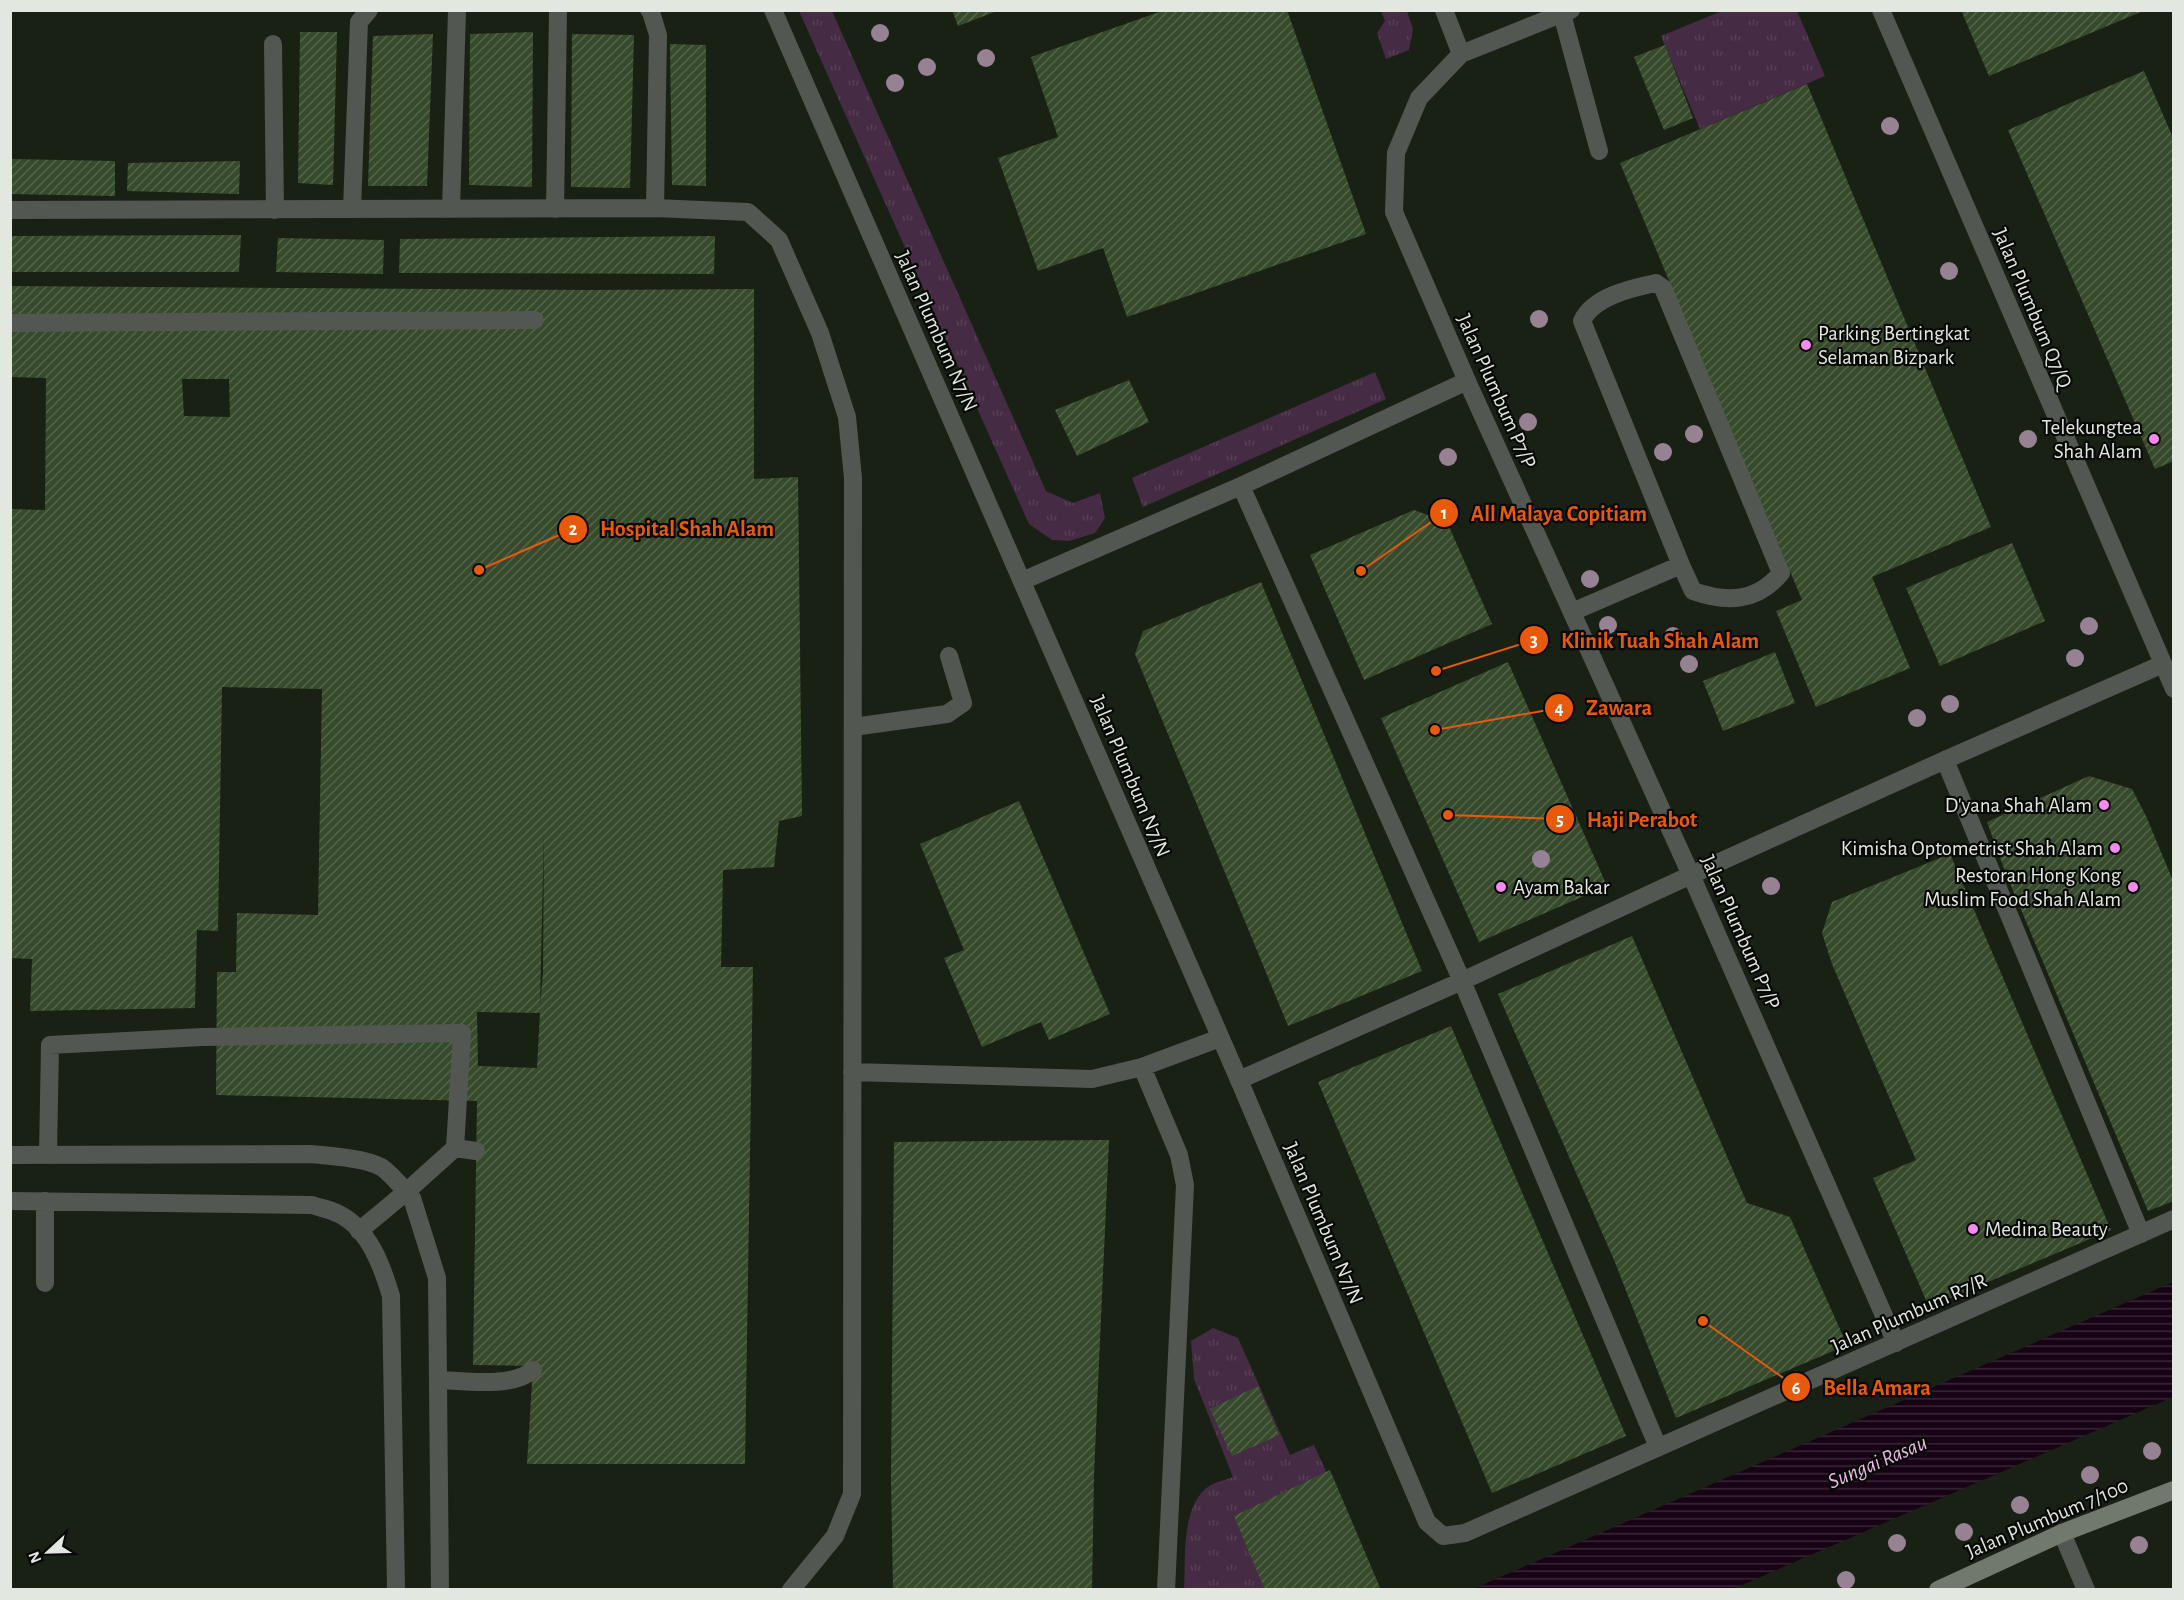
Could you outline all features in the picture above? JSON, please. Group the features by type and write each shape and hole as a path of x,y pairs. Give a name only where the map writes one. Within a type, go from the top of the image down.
{"street":[{"path":"352,209 359,22 369,10"},
{"path":"451,209 457,10"},
{"path":"555,209 558,10"},
{"path":"649,10 658,35 655,208"},
{"name":"Jalan Plumbum N7/N","path":"773,10 1239,1080 1427,1522 1443,1536 1464,1533"},
{"path":"1444,10 1461,54"},
{"name":"Jalan Plumbum Q7/Q","path":"1881,10 2097,516 2174,689"},
{"path":"1567,12 1599,151"},
{"name":"Jalan Plumbum P7/P","path":"1567,12 1461,54 1419,98 1396,153 1394,212 1467,381 1691,874 1896,1343"},
{"path":"273,44 275,210"},
{"path":"10,210 655,208 748,212 779,240 820,333 847,417 853,478 852,1494 835,1536 796,1588"},
{"path":"1656,283 1663,288 1781,573 1771,585 1737,600 1712,598 1694,591 1681,565 1582,321 1587,310 1602,301 1640,286 1656,283"},
{"path":"10,323 535,320"},
{"path":"1022,581 1241,486 1467,381"},
{"path":"1241,486 1462,981 1658,1447"},
{"path":"1572,612 1681,565"},
{"path":"853,727 947,714 963,704 949,656"},
{"path":"1239,1080 1462,981 1691,874 2163,664"},
{"path":"1945,760 2141,1234"},
{"path":"48,1155 50,1045 225,1036 462,1033 455,1148 359,1231"},
{"path":"852,1072 1092,1079 1142,1067 1220,1038"},
{"path":"1142,1067 1179,1155 1185,1185 1167,1590"},
{"path":"455,1148 476,1151"},
{"path":"10,1155 310,1154 350,1159 382,1167 412,1198 437,1278 440,1590"},
{"path":"10,1201 312,1205 340,1215 366,1237 384,1271 391,1296 396,1590"},
{"path":"45,1202 45,1283"},
{"name":"Jalan Plumbum R7/R","path":"1464,1533 2174,1219"},
{"path":"439,1380 482,1382 511,1380 528,1374 532,1370"},
{"name":"Jalan Plumbum 7/100","path":"1938,1590 2062,1533 2174,1490"},
{"path":"2062,1533 2086,1590"}],"green space":[{"path":"799,11 832,11 1046,491 1073,503 1100,493 1105,518 1095,533 1069,541 1052,540 1029,524"},
{"path":"1381,11 1407,11 1413,29 1409,50 1386,59 1377,33 1385,21"},
{"path":"1722,11 1797,11 1825,76 1700,129 1661,36"},
{"path":"1375,372 1386,399 1143,507 1132,478"},
{"path":"1213,1328 1238,1338 1290,1455 1314,1445 1380,1589 1184,1590 1185,1548 1189,1518 1194,1505 1201,1493 1211,1485 1233,1477 1194,1379 1191,1341"}],"water":[{"name":"Sungai Rasau","path":"2173,1282 2173,1397 1733,1589 1473,1589"}],"building":[{"path":"952,10 997,10 997,11 958,26"},
{"path":"1165,10 1287,10 1366,234 1127,317 1103,248 1038,271 998,158 1058,137 1031,57"},
{"path":"1961,10 2143,10 2143,11 1989,76"},
{"path":"300,32 337,32 333,185 298,183"},
{"path":"533,32 532,187 469,185 470,34"},
{"path":"433,34 427,186 368,186 373,36"},
{"path":"572,34 634,35 630,188 571,187"},
{"path":"670,44 706,45 706,186 672,185"},
{"path":"1665,45 1693,118 1664,130 1634,57"},
{"path":"2144,71 2174,140 2174,461 2155,469 2008,130"},
{"name":"Parking Bertingkat Selaman Bizpark","path":"1807,84 1991,527 1872,577 1910,668 1816,707 1776,611 1802,600 1620,163"},
{"path":"10,159 115,161 115,196 10,194"},
{"path":"240,161 239,194 127,191 128,163"},
{"path":"241,235 239,272 10,272 10,236"},
{"path":"715,236 714,274 399,273 400,239"},
{"path":"278,238 384,240 383,274 276,272"},
{"path":"10,286 754,289 754,479 798,477 802,816 779,821 774,867 723,870 721,967 753,967 745,1464 527,1464 533,1366 473,1365 477,1101 216,1095 217,972 236,972 237,913 318,915 322,689 222,687 218,931 197,930 195,1008 30,1011 32,959 10,958 10,509 45,510 46,378 10,377","holes":["182,379 229,379 230,417 184,416","544,831 543,973 540,1005","477,1012 540,1013 537,1068 478,1066"]},
{"path":"1129,380 1149,422 1077,456 1055,410"},
{"path":"1414,510 1447,522 1492,624 1364,680 1310,555"},
{"path":"2012,543 2045,621 1940,666 1906,588"},
{"path":"1261,582 1422,971 1288,1026 1135,654 1143,631"},
{"path":"1775,652 1795,703 1723,731 1703,681"},
{"path":"1508,662 1607,886 1479,942 1381,718"},
{"path":"2089,776 2132,789 2174,883 2174,1201 2148,1211 2006,874 1987,822"},
{"path":"1019,801 1110,1014 1049,1040 1041,1022 982,1047 944,958 964,950 920,844"},
{"path":"1950,854 2111,1230 1929,1307 1873,1178 1916,1160 1832,964 1822,933 1832,902"},
{"path":"1632,936 1747,1203 1790,1217 1847,1345 1676,1418 1614,1260 1498,994"},
{"path":"1451,1026 1626,1436 1492,1493 1318,1082"},
{"path":"1109,1140 1094,1475 1092,1590 893,1590 891,1478 894,1142"},
{"path":"1258,1386 1279,1435 1232,1456 1210,1409"},
{"path":"1330,1470 1381,1590 1265,1590 1234,1516"}],"place":[{"name":"Parking Bertingkat Selaman Bizpark","path":"1806,345"},
{"name":"Telekungtea Shah Alam","path":"2154,439"},
{"name":"Hospital Shah Alam","path":"479,570"},
{"name":"All Malaya Copitiam","path":"1361,571"},
{"name":"Klinik Tuah Shah Alam","path":"1436,671"},
{"name":"Zawara","path":"1435,730"},
{"name":"D'yana Shah Alam","path":"2104,805"},
{"name":"Haji Perabot","path":"1448,815"},
{"name":"Kimisha Optometrist Shah Alam","path":"2115,848"},
{"name":"Ayam Bakar","path":"1501,887"},
{"name":"Restoran Hong Kong Muslim Food Shah Alam","path":"2133,887"},
{"name":"Medina Beauty","path":"1973,1229"},
{"name":"Bella Amara","path":"1703,1321"}]}
